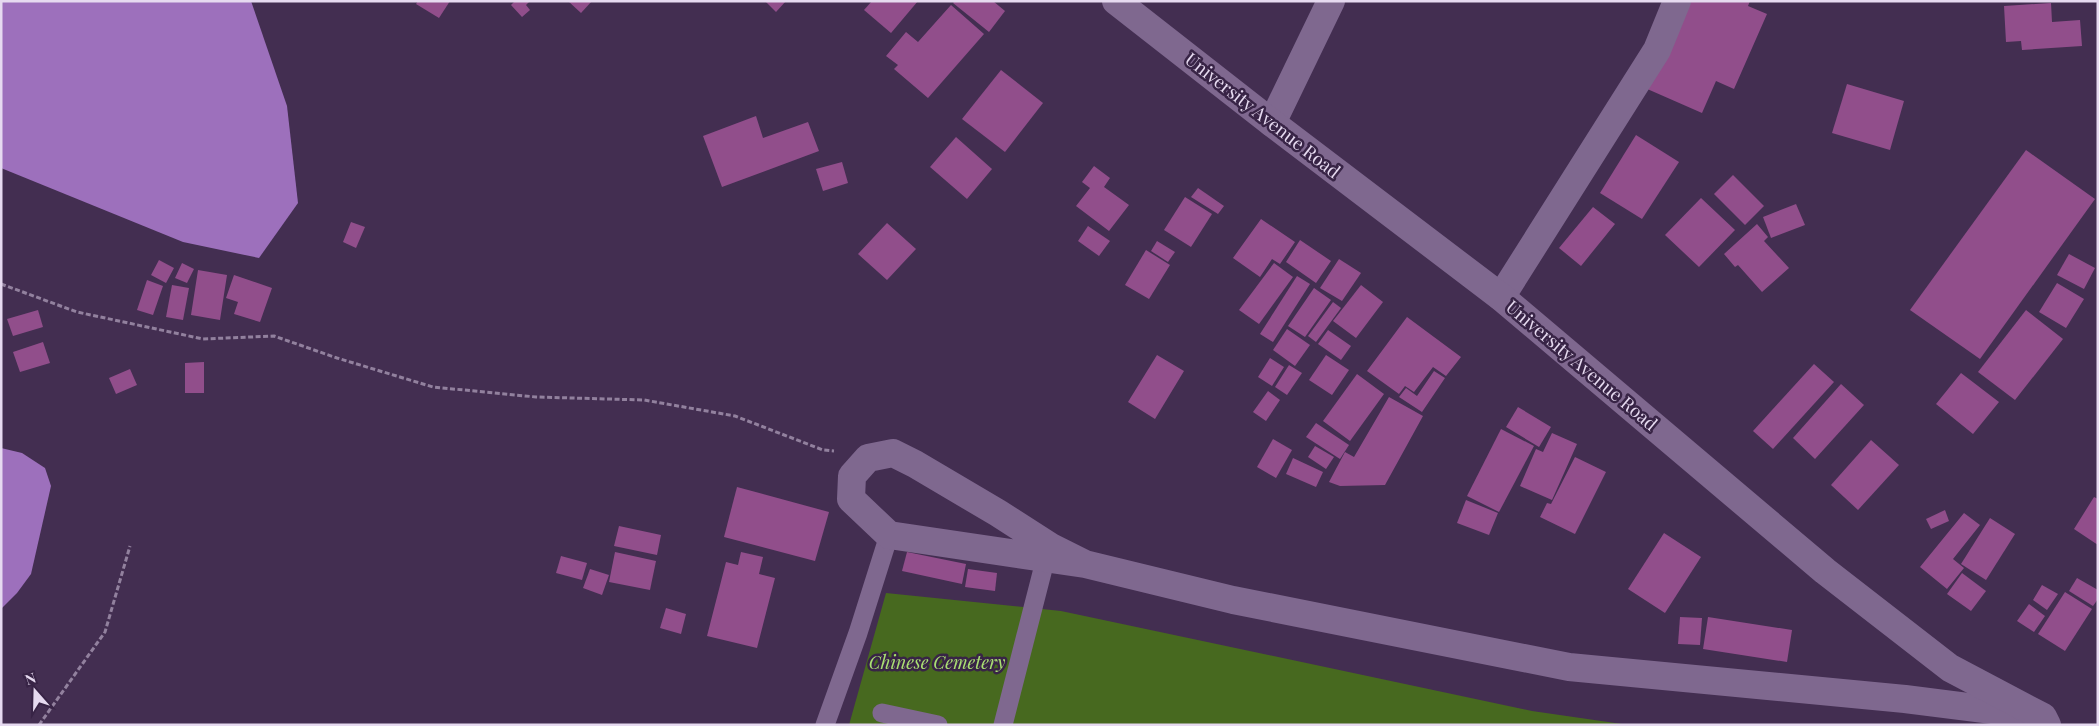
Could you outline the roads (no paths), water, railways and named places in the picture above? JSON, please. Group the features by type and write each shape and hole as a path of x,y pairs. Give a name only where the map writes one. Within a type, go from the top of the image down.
{"street":[{"name":"University Avenue Road","path":"1116,1 1272,123 1501,297 1832,577 1950,668 2045,721"},
{"path":"1272,123 1331,1"},
{"path":"1501,297 1657,50 1677,1"},
{"path":"1085,564 1051,547 998,513 893,453 868,458 852,476 850,499 889,535 1085,564 1233,600 1570,668 1905,699 2045,721"}],"lane":[{"path":"825,725 858,633 889,535"},
{"path":"1003,725 1046,557"},
{"path":"882,713 938,725"}],"park label":[{"name":"Chinese Cemetery","path":"937,662"}]}
